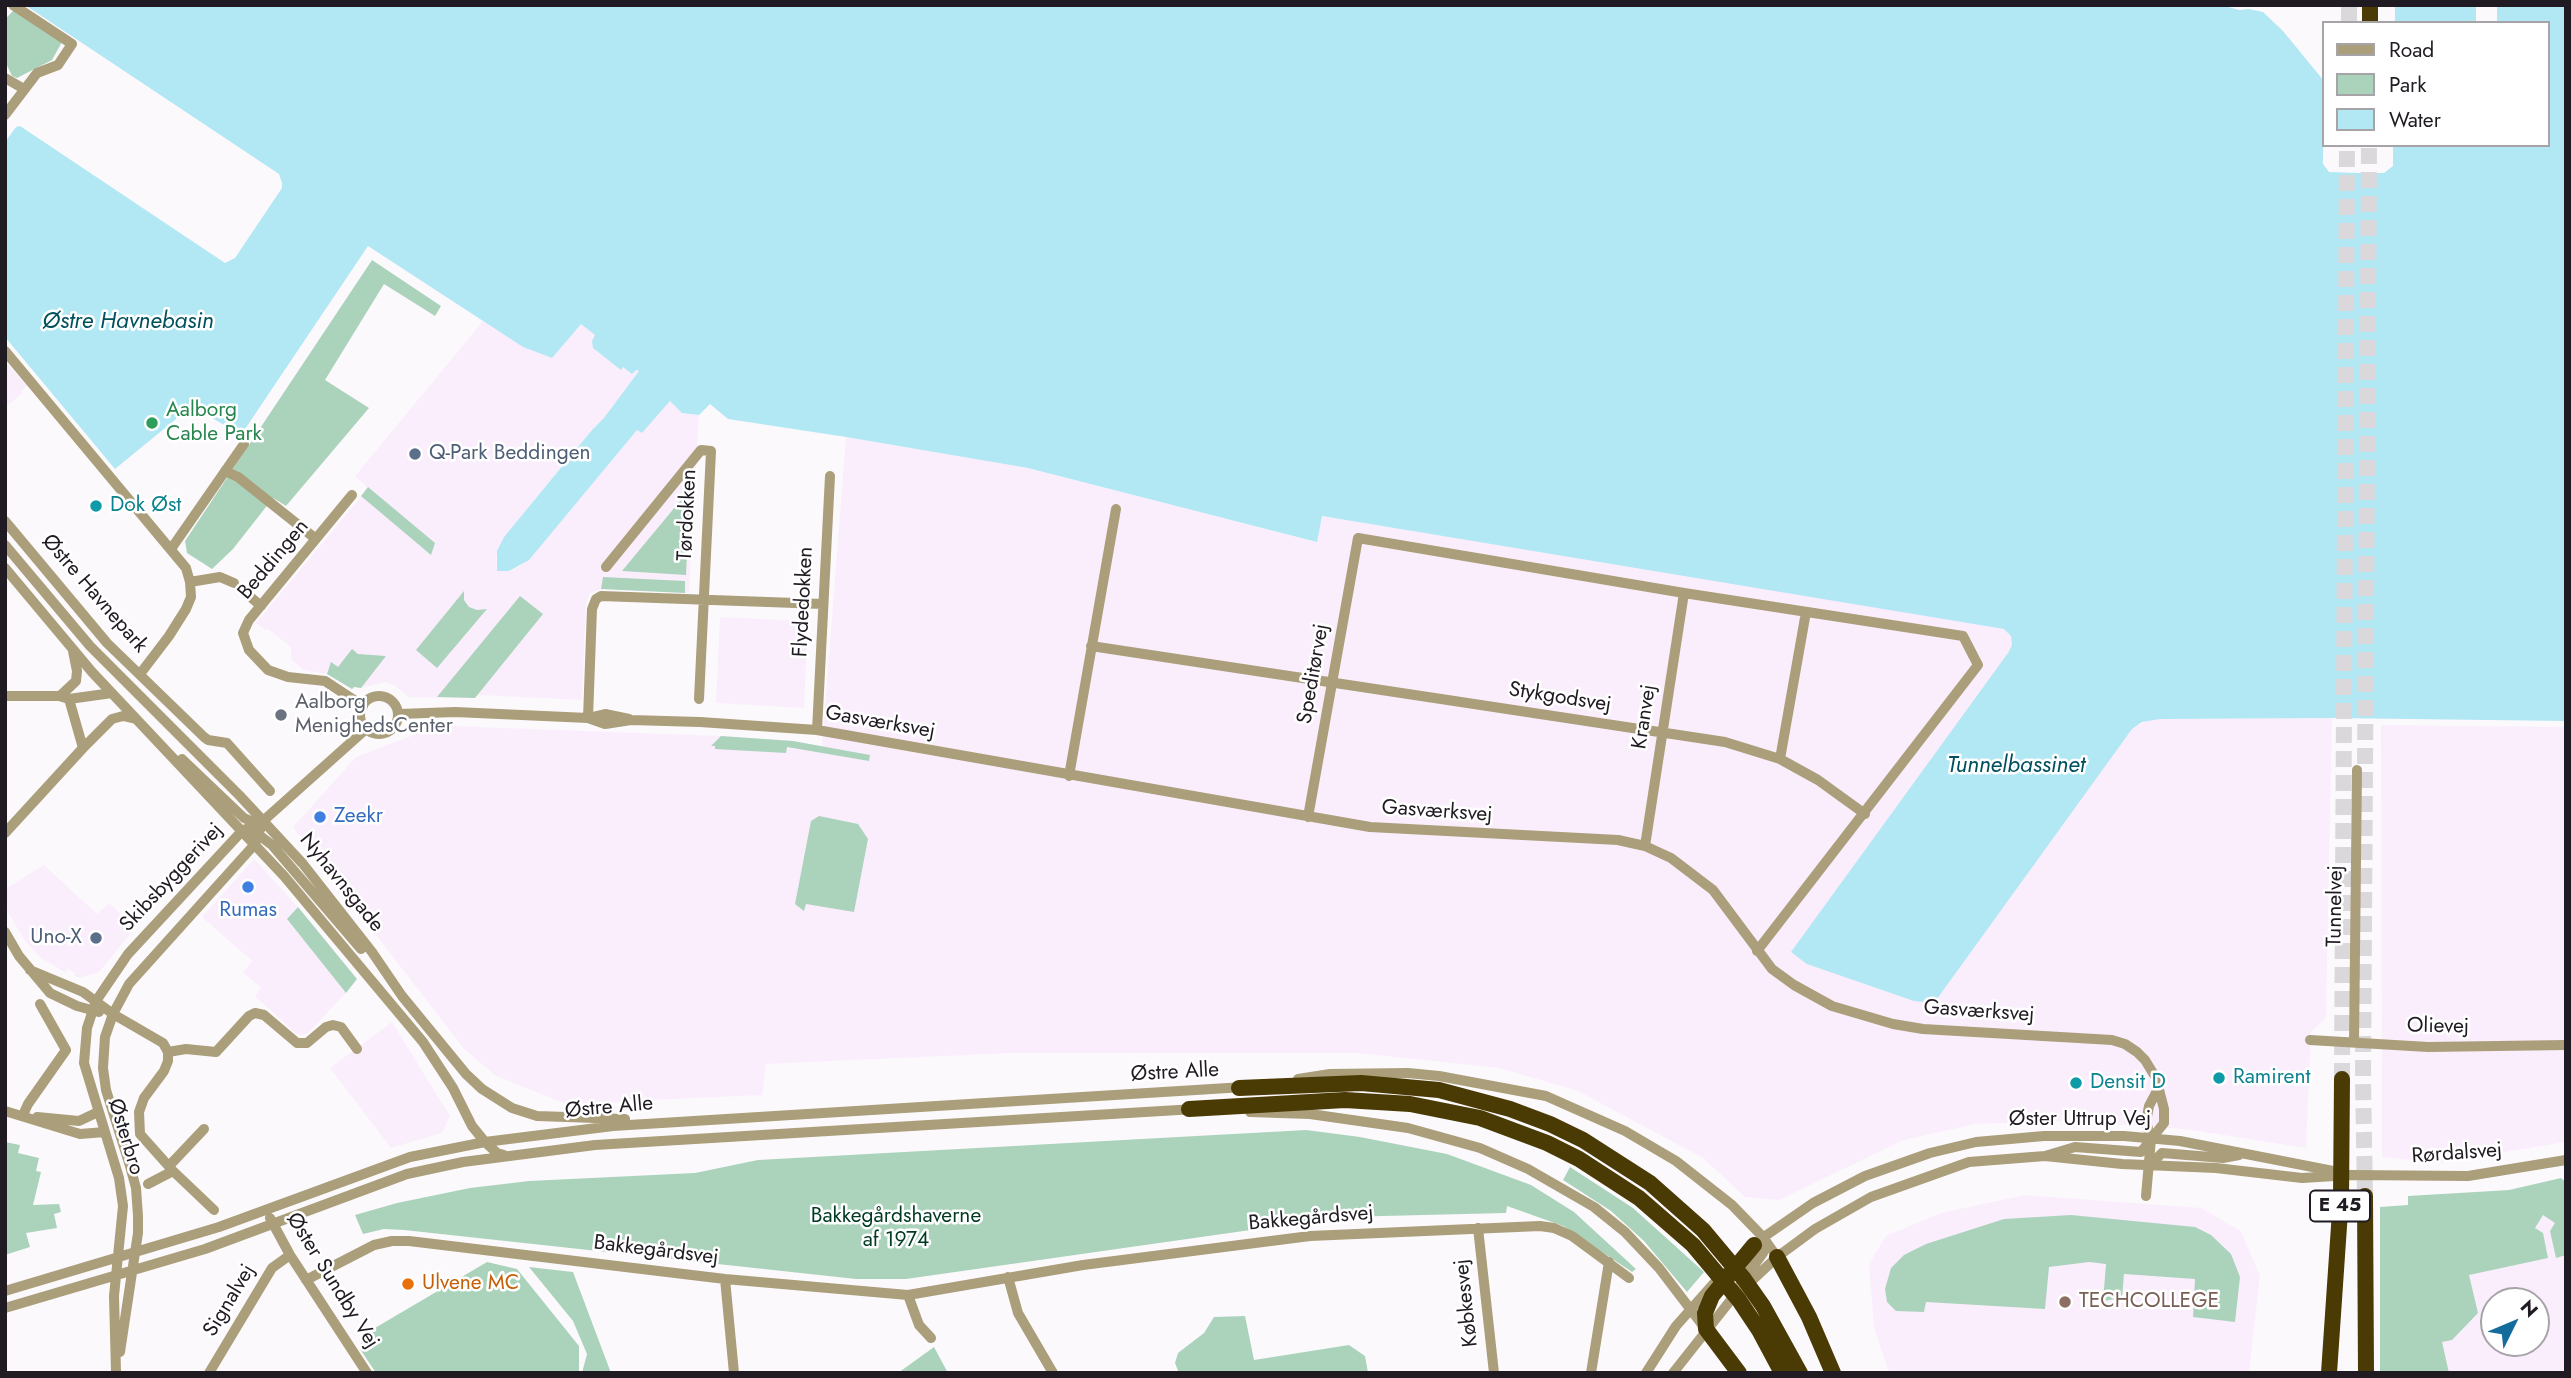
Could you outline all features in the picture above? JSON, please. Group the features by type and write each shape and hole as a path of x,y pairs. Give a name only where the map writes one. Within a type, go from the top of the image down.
{"highway":[{"name":"E 45","path":"2329,1373 2341,1197 2342,1079"},
{"path":"1239,1088 1361,1083 1439,1090 1510,1109 1572,1135 1616,1159 1650,1183 1703,1230 1763,1306 1800,1373"},
{"path":"1189,1109 1345,1100 1410,1104 1480,1118 1547,1143 1579,1159 1639,1198 1693,1245 1739,1300 1782,1373"},
{"name":"E 45","path":"2365,1196 2366,1373"},
{"path":"1740,1373 1704,1315 1712,1296 1757,1242"},
{"path":"1774,1260 1809,1317 1833,1373"},
{"path":"2323,1373 2331,1333"}],"street":[{"path":"7,110 37,73 58,65 72,44 13,5"},
{"path":"5,78 24,89"},
{"path":"5,351 171,549 186,568 190,582 220,577 234,583"},
{"path":"171,549 244,444"},
{"name":"Tørdokken","path":"606,567 701,450 711,451 699,699"},
{"path":"225,471 238,477 316,539"},
{"name":"Flydedokken","path":"817,730 830,476"},
{"name":"Beddingen","path":"352,495 246,624 243,633 249,650 273,673 326,681 363,706"},
{"path":"1069,776 1116,509"},
{"name":"Østre Havnepark","path":"5,521 103,639 139,674 186,609 191,597 190,582"},
{"name":"Speditørvej","path":"1308,817 1358,538 1684,593"},
{"name":"Nyhavnsgade","path":"5,545 90,646 303,864 330,896 402,996 466,1074 482,1089 512,1108 548,1118 701,1120"},
{"name":"Nyhavnsgade","path":"5,568 112,694 242,831 257,839 284,876 423,1042 453,1088 472,1126 497,1153 506,1155"},
{"path":"1684,593 1963,636 1978,665 1756,951"},
{"name":"Kranvej","path":"1645,846 1684,593"},
{"path":"247,594 261,606"},
{"path":"588,718 592,609 596,599 611,596 823,604"},
{"path":"1780,759 1806,612"},
{"path":"1091,646 1333,681"},
{"path":"65,698 76,681 77,671 72,649"},
{"path":"139,674 204,737 228,743 270,791"},
{"name":"Stykgodsvej","path":"1333,681 1725,742 1780,759 1818,780 1865,814"},
{"path":"5,696 65,698 112,694"},
{"path":"373,697 386,697 395,704 399,714 395,727 384,734 372,733 366,729 360,718 363,706 373,697"},
{"path":"65,698 83,748"},
{"name":"Gasværksvej","path":"399,714 466,712 588,718 605,714 631,720 754,724 817,730 1370,827 1618,840 1645,846 1671,858 1713,890 1772,969 1832,1006 1861,1016 1923,1029 2112,1040 2125,1044 2145,1060 2159,1087 2164,1123 2151,1139"},
{"path":"5,833 112,719 123,716 136,719 207,781 244,818 251,821 263,821 366,729"},
{"name":"Tunnelvej","path":"2354,1042 2357,770"},
{"name":"Skibsbyggerivej","path":"94,1006 128,954 242,831 263,821"},
{"name":"Skibsbyggerivej","path":"113,1014 137,973 257,839 263,821"},
{"path":"257,839 279,853 402,996"},
{"path":"6,937 30,970 83,992 94,1006 156,1037 168,1052 186,1049 216,1052 249,1016 255,1013 264,1015 297,1043 307,1042 326,1027 341,1027 357,1049"},
{"path":"23,1115 66,1050 40,1004"},
{"name":"Østerbro","path":"94,1006 85,1038 84,1063 122,1194 123,1226 114,1296 117,1372"},
{"name":"Østerbro","path":"113,1014 105,1037 103,1068 106,1090 135,1188 138,1224 117,1372"},
{"name":"Olievej","path":"2310,1040 2428,1047 2566,1045"},
{"name":"Østerbro","path":"168,1052 164,1071 144,1098 139,1112 140,1133 146,1143 214,1210"},
{"name":"Østre Alle","path":"5,1291 219,1227 410,1157 485,1142 574,1130 701,1120 1239,1088 1330,1074 1408,1073 1439,1076 1546,1096 1625,1131 1663,1152 1699,1177 1732,1205 1757,1242 1774,1260"},
{"path":"2146,1196 2151,1139 2146,1122 2149,1106 2159,1087"},
{"name":"Østre Alle","path":"5,1308 205,1249 407,1174 506,1155 595,1145 1189,1109 1310,1114 1388,1124 1480,1148 1551,1180 1594,1207 1640,1246 1704,1315"},
{"path":"5,1111 80,1134 105,1132"},
{"path":"23,1115 79,1121 98,1112"},
{"name":"Østerbro","path":"148,1184 171,1169 204,1129"},
{"name":"Øster Uttrup Vej","path":"1757,1242 1813,1203 1865,1176 1942,1150 1976,1142 2044,1136 2124,1136 2180,1142 2304,1165"},
{"path":"2045,1156 2075,1147 2141,1152 2151,1139"},
{"path":"2150,1165 2162,1153 2222,1158 2241,1154"},
{"name":"Øster Uttrup Vej","path":"1646,1373 1704,1315 1836,1216 1899,1186 1969,1162 2045,1156 2216,1168 2302,1178"},
{"name":"Rørdalsvej","path":"2302,1178 2351,1175 2468,1175 2566,1160"},
{"name":"Rørdalsvej","path":"2304,1165 2351,1175"},
{"name":"Øster Sundby Vej","path":"266,1210 290,1255 367,1373"},
{"name":"Bakkegårdsvej","path":"306,1280 374,1245 392,1241 725,1279 908,1296 1083,1265 1310,1236 1540,1226 1554,1228 1572,1236 1629,1278"},
{"name":"Købkesvej","path":"1478,1228 1494,1373"},
{"name":"Signalvej","path":"209,1373 272,1268 290,1255"},
{"path":"1591,1373 1609,1262"},
{"path":"1008,1277 1018,1313 1053,1373"},
{"path":"725,1279 734,1373"},
{"path":"908,1296 919,1325 931,1338"},
{"name":"Øster Uttrup Vej","path":"1673,1373 1704,1315"}],"shaded area":[{"path":"483,321 523,347 581,323 595,335 621,370 623,367 639,371 605,418 592,430 504,537 496,558 497,571 509,571 528,559 637,430 642,433 670,401 682,413 699,415 689,593 601,589 590,593 586,604 582,700 477,695 475,698 408,697 395,686 385,682 352,689 327,674 304,670 291,659 291,647 256,623 368,488 355,476"},
{"path":"5,361 27,386 5,408"},
{"path":"846,437 1028,468 1316,542 1322,516 1997,626 2005,629 2011,636 2012,645 2008,653 2132,729 2150,719 2332,718 2326,1018 2311,1032 2306,1148 2185,1129 2064,1121 1975,1124 1904,1140 1779,1200 1745,1197 1703,1158 1578,1091 1499,1068 1357,1053 1012,1053 766,1064 762,1095 566,1104 496,1076 464,1049 293,827 356,757 419,733 451,726 721,736 793,741 822,746"},
{"path":"720,617 808,621 804,708 716,703"},
{"path":"2381,725 2566,727 2566,1142 2439,1163 2382,1157"},
{"path":"254,859 298,907 287,919 346,993 308,1033 302,1035 295,1033 255,996 261,988 243,972 252,961 202,917"},
{"path":"44,865 97,914 109,903 135,928 99,972 80,978 68,969 66,973 41,958 25,941 5,907 5,889"},
{"path":"392,1022 450,1116 442,1133 391,1148 330,1068"},
{"name":"TECHCOLLEGE","path":"2025,1195 2201,1208 2241,1231 2260,1276 2249,1373 1889,1373 1874,1328 1869,1264 1886,1236 1941,1213"},
{"path":"2410,1204 2566,1211 2566,1373 2413,1373"}],"green space":[{"path":"14,10 62,42 52,60 17,78 12,76 5,61 5,19"},
{"path":"372,260 441,306 435,316 384,284 325,380 369,408 286,506 273,498 233,549 212,569 187,553 185,541"},
{"path":"368,487 435,543 431,555 361,496"},
{"path":"690,489 686,575 622,571"},
{"path":"603,577 685,581 685,593 601,589"},
{"path":"464,591 464,600 469,607 487,609 437,668 416,650"},
{"path":"520,596 543,614 475,698 437,697"},
{"path":"352,649 358,654 386,656 361,688 352,689 327,674 331,662 338,667"},
{"path":"721,736 793,741 870,755 869,761 787,747 786,753 715,749 715,746 711,746"},
{"path":"819,816 858,824 868,839 854,912 806,904 804,911 795,904 811,821"},
{"path":"298,907 357,979 346,993 287,919"},
{"name":"Bakkegårdshaverne af 1974","path":"1306,1130 1360,1137 1447,1154 1531,1185 1574,1212 1636,1269 1632,1272 1563,1226 1507,1206 1506,1213 1342,1217 906,1279 856,1279 404,1230 384,1229 363,1234 355,1215 470,1188 529,1181 695,1173 758,1160"},
{"path":"5,1142 20,1145 18,1153 39,1158 36,1171 41,1172 33,1205 59,1204 61,1212 54,1214 57,1228 26,1233 30,1247 5,1255"},
{"path":"1570,1167 1633,1208 1704,1272 1687,1292 1644,1241 1611,1211 1563,1180"},
{"path":"2561,1178 2566,1182 2566,1255 2556,1258 2550,1231 2555,1223 2543,1215 2535,1228 2543,1233 2548,1258 2469,1275 2478,1313 2452,1340 2442,1342 2449,1373 2380,1373 2380,1207 2408,1205 2408,1196 2509,1190"},
{"path":"2071,1215 2195,1227 2211,1235 2231,1254 2240,1277 2235,1322 2193,1317 2195,1279 2124,1274 2122,1298 2103,1301 2106,1264 2089,1262 2049,1267 2045,1309 1926,1302 1924,1312 1896,1311 1887,1302 1885,1289 1891,1268 1904,1255 1926,1244 2004,1219"},
{"path":"487,1262 517,1269 579,1346 579,1373 376,1373 360,1349 363,1335"},
{"path":"529,1267 573,1272 611,1373 582,1373 587,1354 573,1321"},
{"path":"1245,1316 1254,1360 1349,1345 1365,1356 1368,1373 1179,1373 1175,1363 1178,1353 1204,1333 1214,1317"},
{"path":"934,1347 948,1373 898,1373"}],"water":[{"path":"25,5 2221,5 2263,12 2283,31 2322,79 2323,164 2329,172 2384,173 2393,166 2393,147 2550,147 2550,21 2497,21 2497,5 2566,5 2566,721 2332,718 2160,719 2142,722 2132,729 1934,1003 1914,1001 1807,964 1791,952 2008,653 2012,645 2011,636 2004,629 1322,516 1317,542 1028,468 728,419 710,404 699,415 682,413 670,401 642,433 637,430 529,560 509,571 497,571 497,551 504,537 604,418 639,371 636,370 632,374 623,367 621,370 593,348 595,335 581,324 552,358 523,347 368,246 241,435 192,406 115,469 5,337 5,142 16,127 20,126 225,263 235,258 282,188 279,174"},
{"path":"2395,5 2476,5 2476,21 2395,21"}],"tunnel":[{"path":"2349,5 2349,21"},
{"path":"2342,1079 2347,147"},
{"path":"2365,1196 2363,1079 2369,147"}],"place":[{"name":"Aalborg Cable Park","path":"152,423"},
{"name":"Q-Park Beddingen","path":"415,454"},
{"name":"Dok Øst","path":"96,506"},
{"name":"Aalborg MenighedsCenter","path":"281,715"},
{"name":"Zeekr","path":"320,817"},
{"name":"Rumas","path":"248,887"},
{"name":"Uno-X","path":"96,938"},
{"name":"Ramirent","path":"2219,1078"},
{"name":"Densit D","path":"2076,1083"},
{"name":"Ulvene MC","path":"408,1284"},
{"name":"TECHCOLLEGE","path":"2065,1302"}],"water label":[{"name":"Østre Havnebasin","path":"128,322"},
{"name":"Tunnelbassinet","path":"2016,766"}]}
